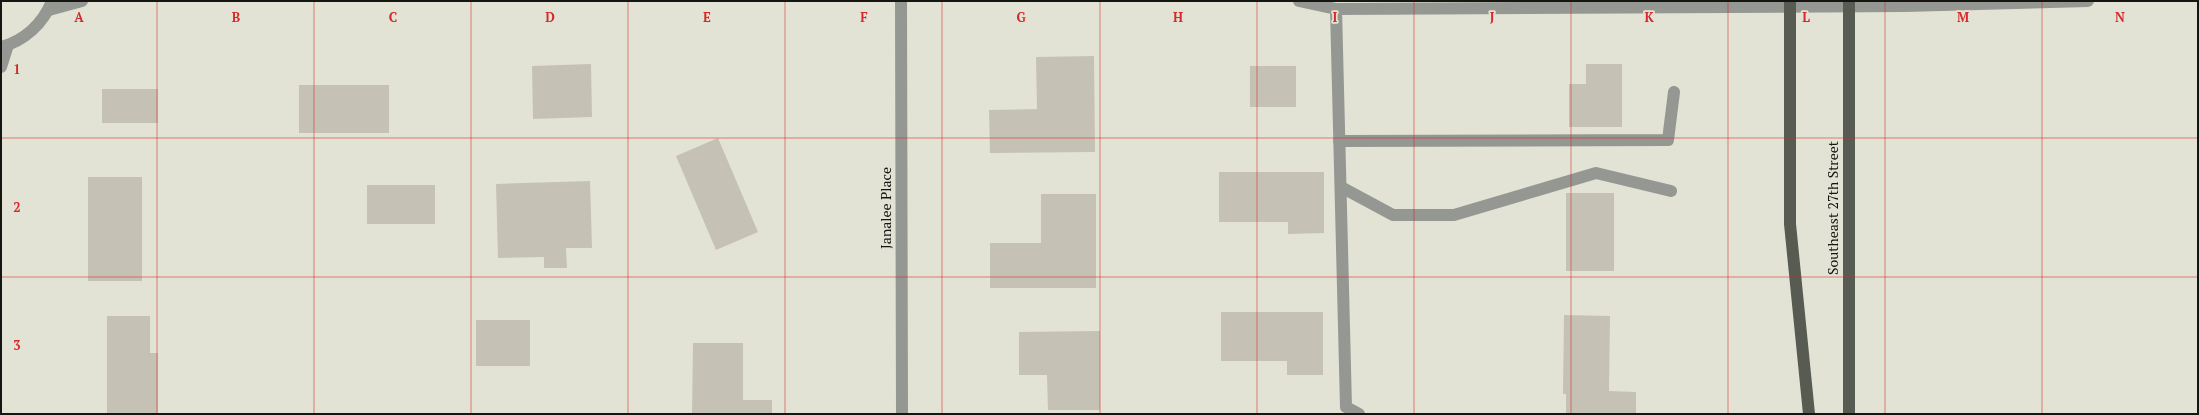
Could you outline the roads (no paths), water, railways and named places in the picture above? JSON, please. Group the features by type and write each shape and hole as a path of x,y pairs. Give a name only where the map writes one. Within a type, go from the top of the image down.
{"main road":[{"path":"1790,4 1790,224 1810,414"},
{"name":"Southeast 27th Street","path":"1848,4 1848,414"}],"street":[{"path":"1,67 5,46 25,37 38,24 50,5 82,1"},
{"name":"Janalee Place","path":"901,1 902,414"},
{"path":"1299,1 1336,9 2088,1"},
{"path":"1336,9 1346,407 1359,414"},
{"path":"1339,141 1668,140 1674,92"},
{"path":"1340,187 1393,215 1454,215 1596,173 1671,191"}]}
